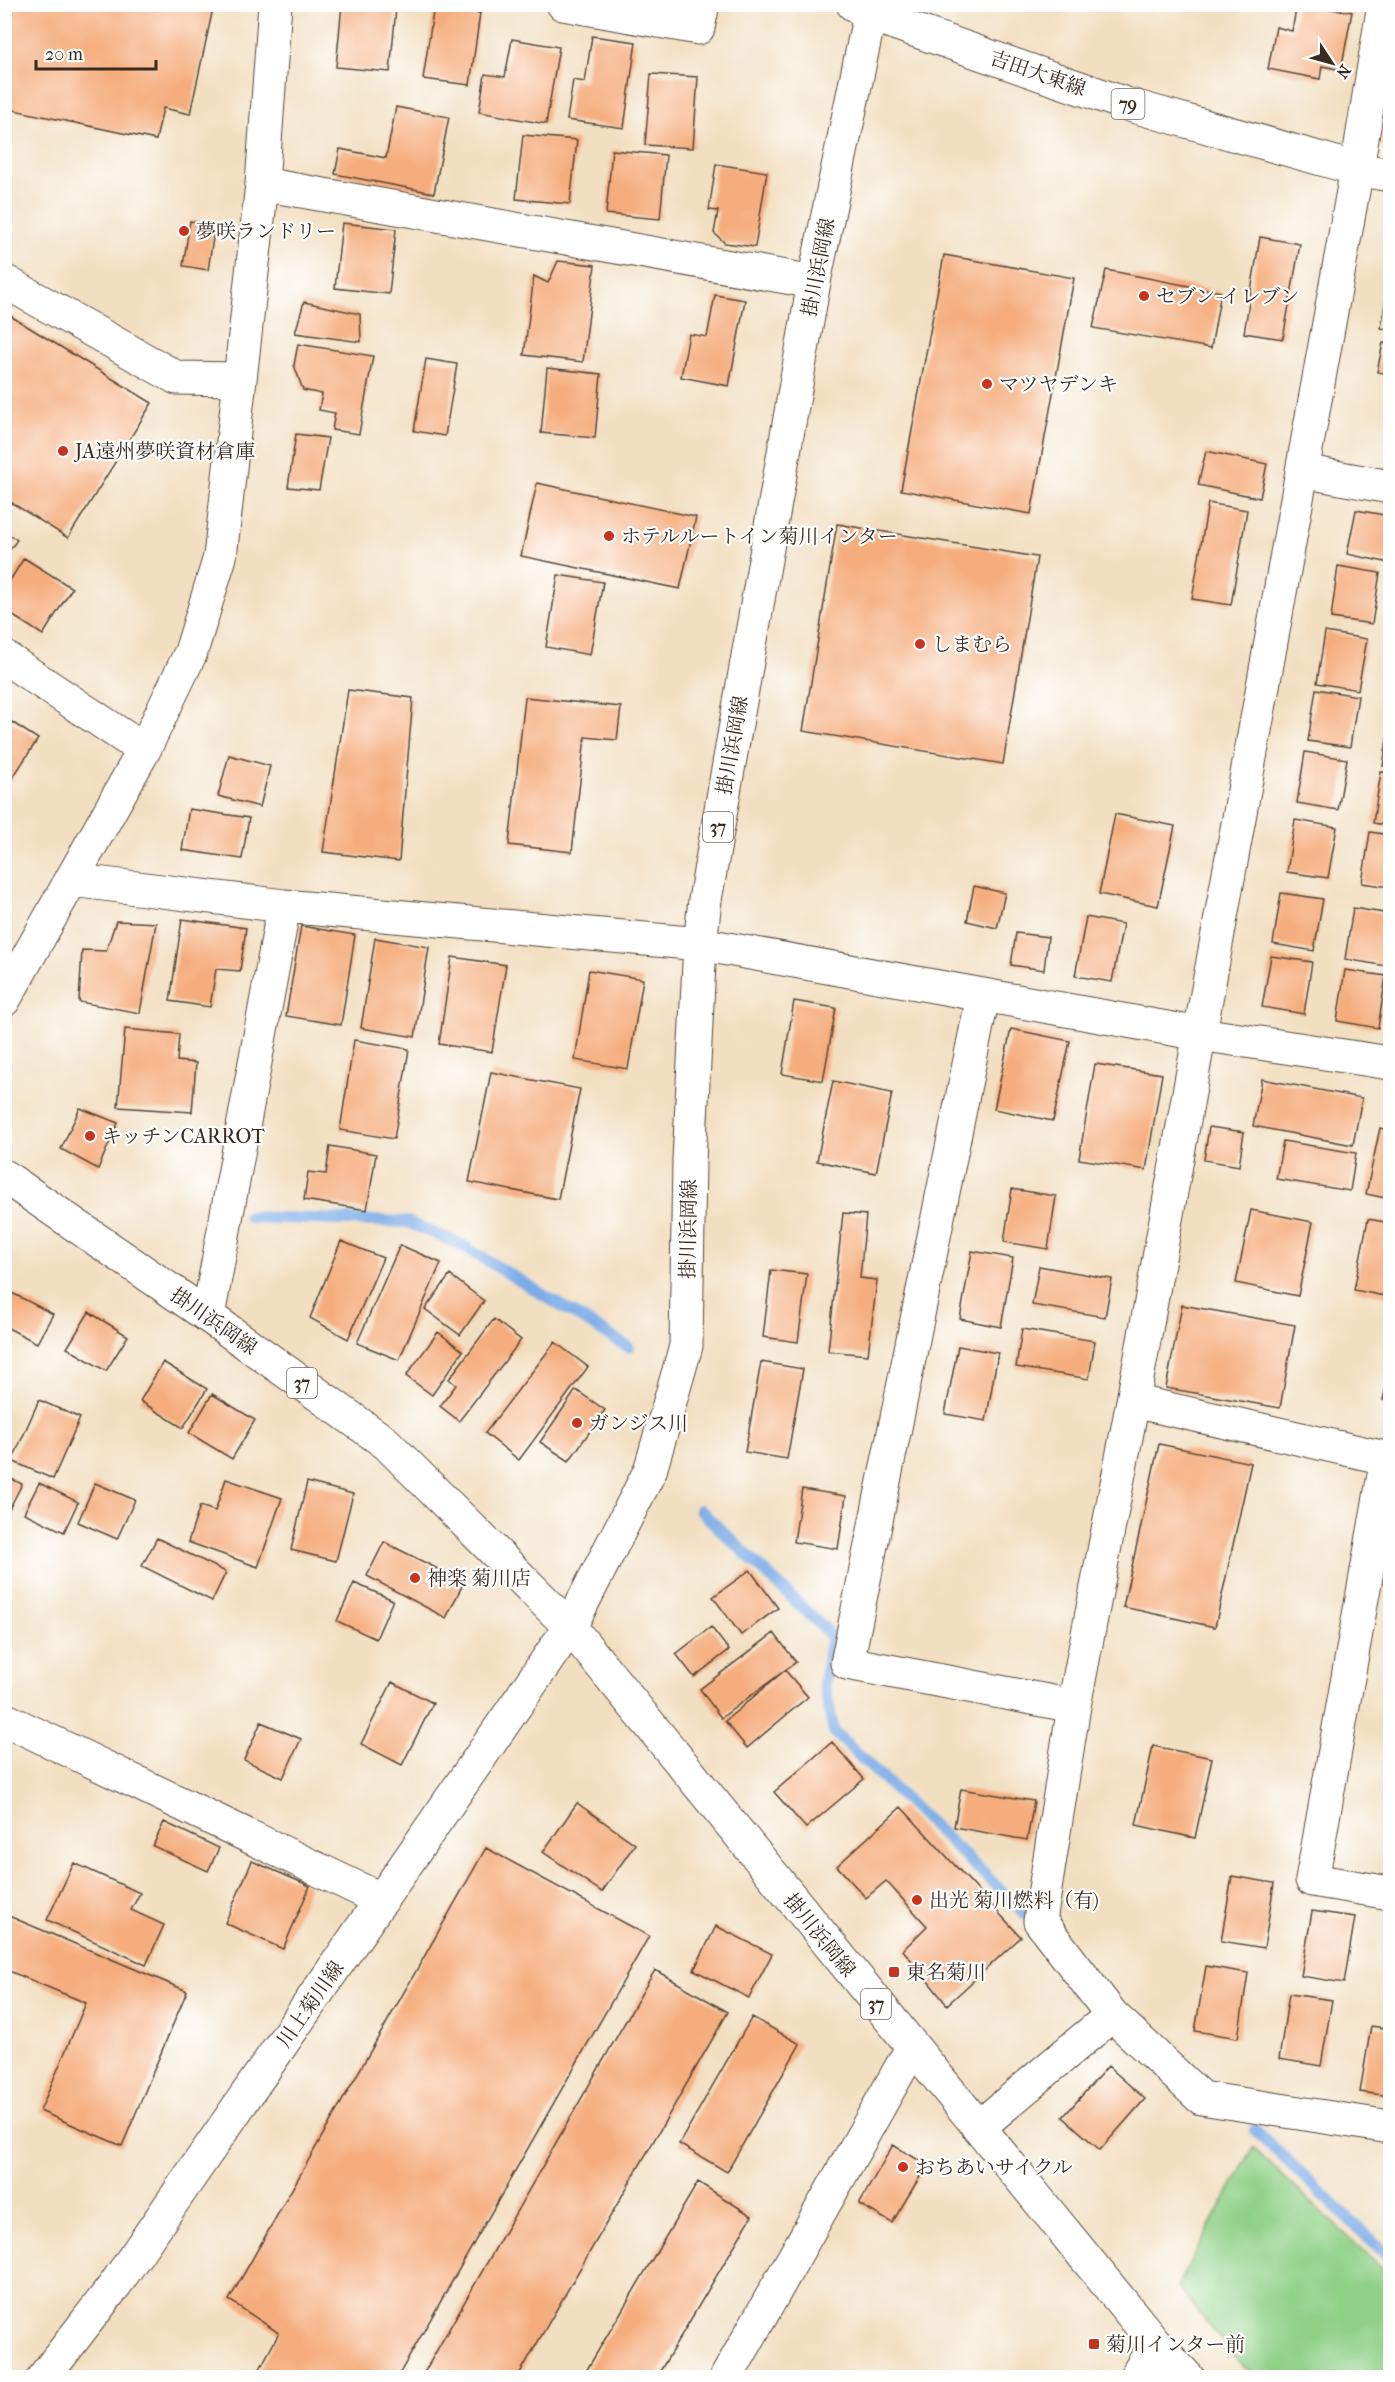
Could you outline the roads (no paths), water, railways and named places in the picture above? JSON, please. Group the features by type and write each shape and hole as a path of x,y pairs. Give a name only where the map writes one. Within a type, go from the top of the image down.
{"street":[{"path":"4,1000 144,750 191,652 220,557 262,184 274,4"},
{"path":"563,4 698,28 703,4"},
{"path":"1384,4 1357,169 1200,1034 1074,1706 1040,1921 1112,2015 1201,2098 1390,2127"},
{"name":"吉田大東線","path":"866,8 1126,104 1357,169 1390,175"},
{"name":"掛川浜岡線","path":"570,1627 650,1470 686,1346 689,1161 700,944 723,796 814,282 866,8"},
{"path":"262,184 814,282"},
{"path":"4,281 177,378 240,380"},
{"path":"1302,471 1390,487"},
{"path":"4,657 144,750"},
{"path":"71,880 284,906 700,944 1200,1034 1390,1063"},
{"path":"208,1316 284,906"},
{"path":"983,996 847,1663 1074,1706"},
{"name":"掛川浜岡線","path":"4,1176 208,1316 386,1443 570,1627 912,2048 1156,2344 1188,2378"},
{"path":"1133,1401 1389,1458 1312,1880 1390,1893"},
{"name":"川上菊川線","path":"44,2378 115,2285 570,1627"},
{"path":"4,1719 382,1900"},
{"path":"979,2127 1112,2015"},
{"path":"726,2378 912,2048"},
{"path":"1135,2378 1156,2344"}],"waterway":[{"path":"249,1217 407,1222 462,1245 628,1347"},
{"path":"700,1510 832,1636 824,1684 834,1732 1026,1914"},
{"path":"1255,2130 1390,2258"}],"place":[{"name":"夢咲ランドリー","path":"184,231"},
{"name":"セブン-イレブン","path":"1144,296"},
{"name":"マツヤデンキ","path":"987,384"},
{"name":"JA遠州夢咲資材倉庫","path":"63,451"},
{"name":"ホテルルートイン菊川インター","path":"609,536"},
{"name":"しまむら","path":"920,644"},
{"name":"キッチンCARROT","path":"90,1136"},
{"name":"ガンジス川","path":"577,1423"},
{"name":"神楽 菊川店","path":"415,1578"},
{"name":"出光 菊川燃料（有)","path":"917,1900"},
{"name":"東名菊川","path":"894,1972"},
{"name":"おちあいサイクル","path":"903,2167"},
{"name":"菊川インター前","path":"1094,2344"}]}
